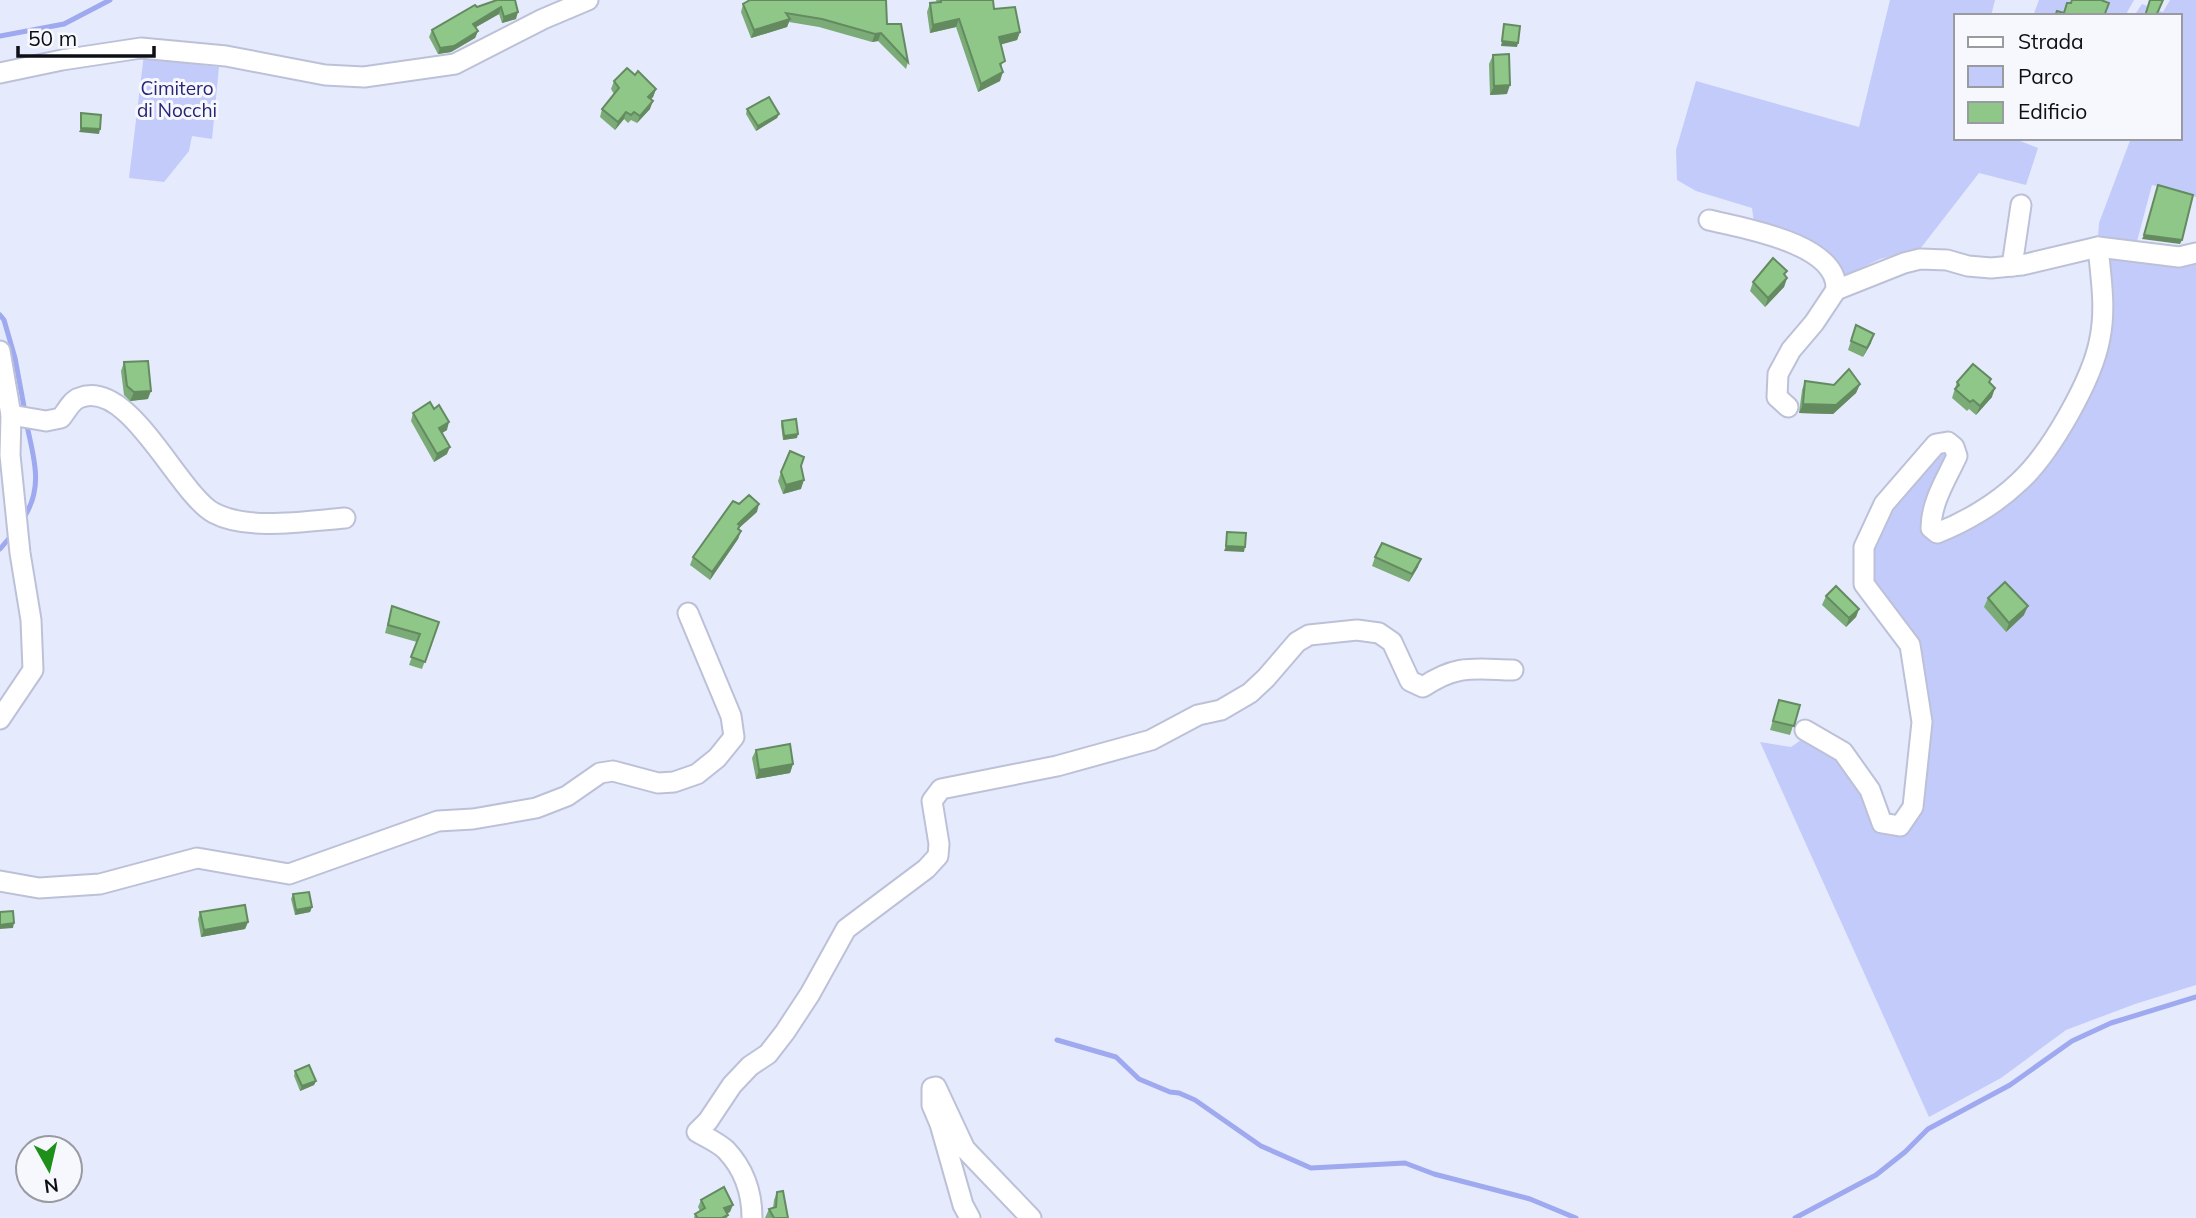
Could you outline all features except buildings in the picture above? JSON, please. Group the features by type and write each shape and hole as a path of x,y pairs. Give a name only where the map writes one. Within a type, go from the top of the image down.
{"street":[{"path":"0,74 62,60 141,48 226,56 325,75 364,77 456,64 543,19 588,0"},
{"path":"2012,266 2021,205"},
{"path":"1709,219 1776,236 1805,247 1833,274 1836,281 1836,290 1814,323 1791,349 1779,374 1777,397 1788,407"},
{"path":"1805,730 1843,752 1870,790 1882,823 1900,826 1913,807 1922,722 1910,645 1864,584 1864,547 1884,504 1936,444 1948,442 1957,456 1942,484 1931,519 1931,528 1937,533 1954,527 1999,498 2020,482 2040,458 2091,373 2100,338 2104,306 2098,247"},
{"path":"1836,290 1920,259 1947,260 1968,266 1991,268 2065,256 2098,247 2179,257 2196,253"},
{"path":"0,351 11,415 10,455 15,520 31,620 33,670 0,719"},
{"path":"11,415 46,421 61,418 80,397 99,397 116,404 155,442 197,499 211,512 231,521 345,518"},
{"path":"0,881 39,888 100,884 197,858 289,874 438,821 473,819 536,808 567,796 600,773 613,771 657,783 674,782 697,774 717,758 734,737 731,716 688,613"},
{"path":"752,1218 752,1197 743,1175 725,1149 697,1132 708,1121 732,1085 750,1066 768,1054 785,1032 810,994 846,929 926,869 938,856 939,844 932,801 941,789 1056,766 1151,740 1198,715 1221,710 1250,693 1297,642 1309,635 1357,629 1379,632 1392,642 1410,681 1423,687 1438,676 1460,668 1513,670"},
{"path":"970,1218 963,1205 932,1105 932,1088 938,1088 965,1149 1031,1218"}],"green space":[{"path":"1890,0 1995,0 1992,14 1954,14 1954,140 2018,140 2038,148 2026,185 1979,173 1920,249 1880,259 1846,275 1811,240 1754,223 1752,208 1696,191 1677,180 1676,150 1696,81 1859,127"},
{"path":"2039,0 2134,0 2126,14 2034,14"},
{"path":"2170,0 2196,0 2196,197 2152,185 2136,245 2098,238 2099,223 2130,140 2182,140 2182,14 2135,14 2142,4 2163,12"},
{"name":"Cimitero di Nocchi","path":"144,54 203,59 202,65 219,67 212,139 192,136 189,151 164,182 129,178"},
{"path":"2105,256 2196,261 2196,985 2066,1030 2001,1078 1929,1117 1760,742 1791,747 1801,740 1838,758 1865,797 1881,829 1919,806 1914,639 1871,582 1870,547 1890,506 1938,453 1945,451 1949,457 1936,540 2054,448 2100,376 2111,310"}],"waterway":[{"path":"0,36 64,24 110,0"},
{"path":"0,315 4,320 15,358 25,412"},
{"path":"23,519 30,507 35,483 34,459 26,421"},
{"path":"0,549 11,536"},
{"path":"1795,1218 1876,1175 1928,1129 2010,1085 2072,1041 2111,1023 2196,997"},
{"path":"1057,1040 1116,1057 1139,1079 1195,1100 1261,1146 1311,1168 1405,1163 1434,1174 1530,1199 1576,1218"}]}
